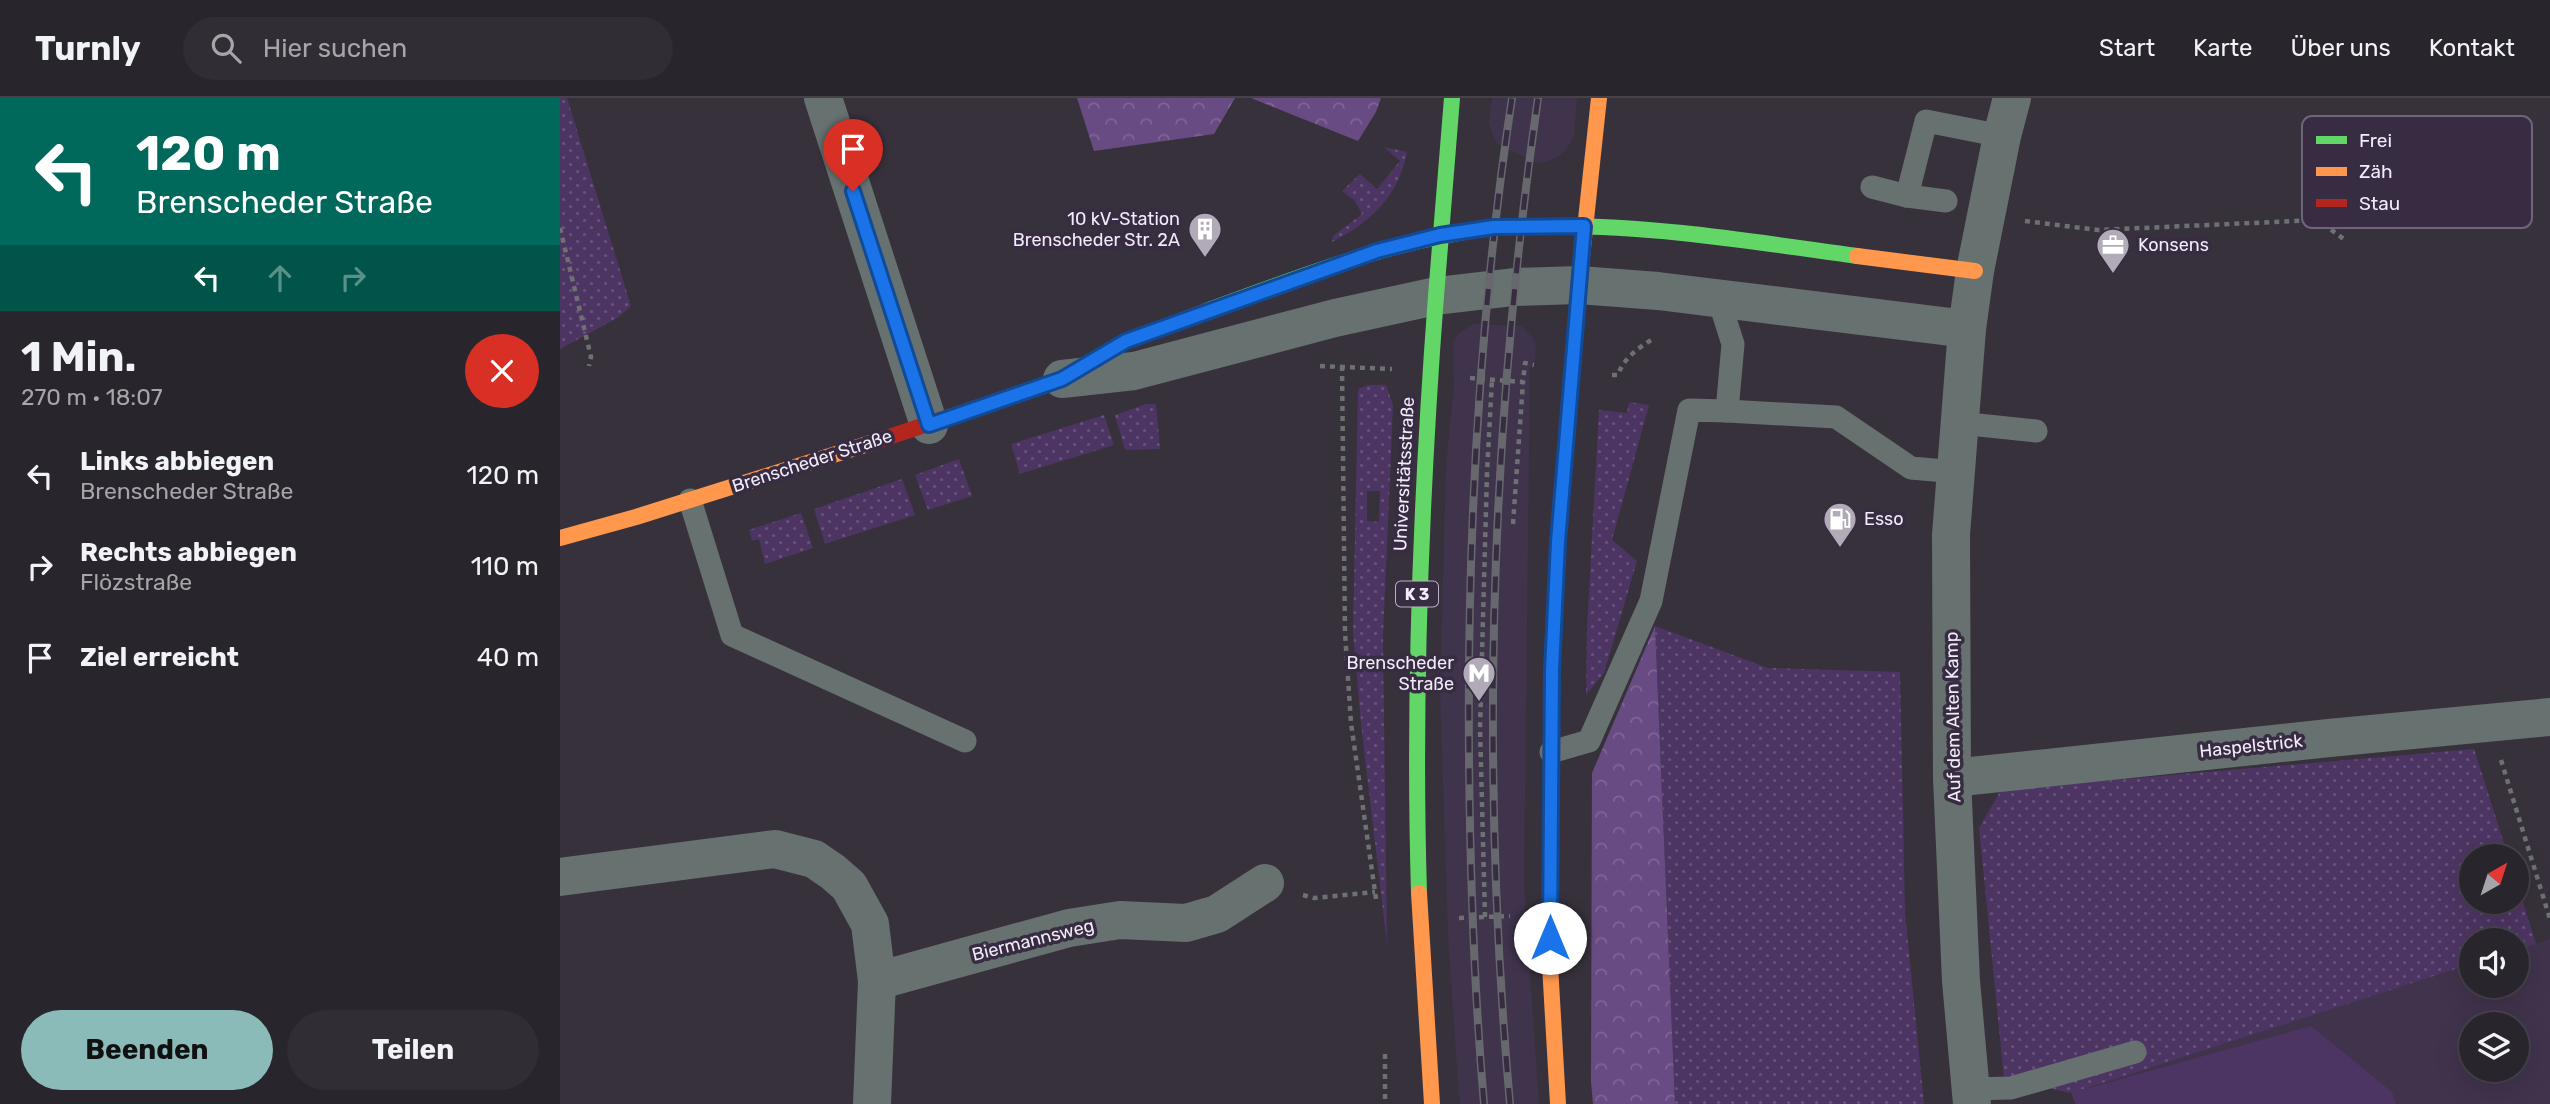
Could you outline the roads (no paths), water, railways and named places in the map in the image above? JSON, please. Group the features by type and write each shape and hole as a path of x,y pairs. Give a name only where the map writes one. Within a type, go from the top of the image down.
{"main road":[{"name":"Universitätsstraße","path":"1432,1104 1419,892 1415,705 1418,535 1452,98"},
{"path":"1558,1104 1550,965 1552,670 1558,542 1572,370 1584,226 1599,98"},
{"name":"Brenscheder Straße","path":"560,538 929,425 1062,379 1126,341 1326,267 1377,251 1440,235 1494,227 1584,226"},
{"path":"1584,226 1696,234 1975,271"}],"street":[{"path":"823,98 929,425"},
{"name":"Auf dem Alten Kamp","path":"1971,1097 1961,981 1952,778 1951,535 1967,329 1975,271 2001,136 2012,98"},
{"path":"1579,285 1718,297 1967,329"},
{"name":"Brenscheder Straße","path":"1062,379 1134,371 1335,318 1436,296 1487,289 1579,285"},
{"name":"Haspelstrick","path":"1952,778 2550,717"},
{"path":"560,877 775,849 806,856 824,865 841,878 856,897 870,924 877,981 872,1104"},
{"name":"Biermannsweg","path":"877,981 1069,928 1120,920 1186,923 1217,914 1265,883"}],"lane":[{"path":"1907,196 1926,121 2001,136"},
{"path":"1872,187 1907,196 1946,201"},
{"path":"1718,297 1733,344 1727,411"},
{"path":"1550,752 1589,741 1651,601 1689,410 1836,417 1911,468 1956,472"},
{"path":"1959,423 2036,431"},
{"path":"690,500 732,635 965,741"},
{"path":"1971,1097 2135,1052"}],"railway":[{"path":"1484,1104 1470,843 1470,591 1483,344 1512,98"},
{"path":"1510,1104 1495,852 1495,600 1509,349 1538,98"}],"place":[{"name":"10 kV-Station Brenscheder Str. 2A","path":"1205,259"},
{"name":"Konsens","path":"2113,275"},
{"name":"Esso","path":"1840,549"},
{"name":"Brenscheder Straße","path":"1479,703"}]}
